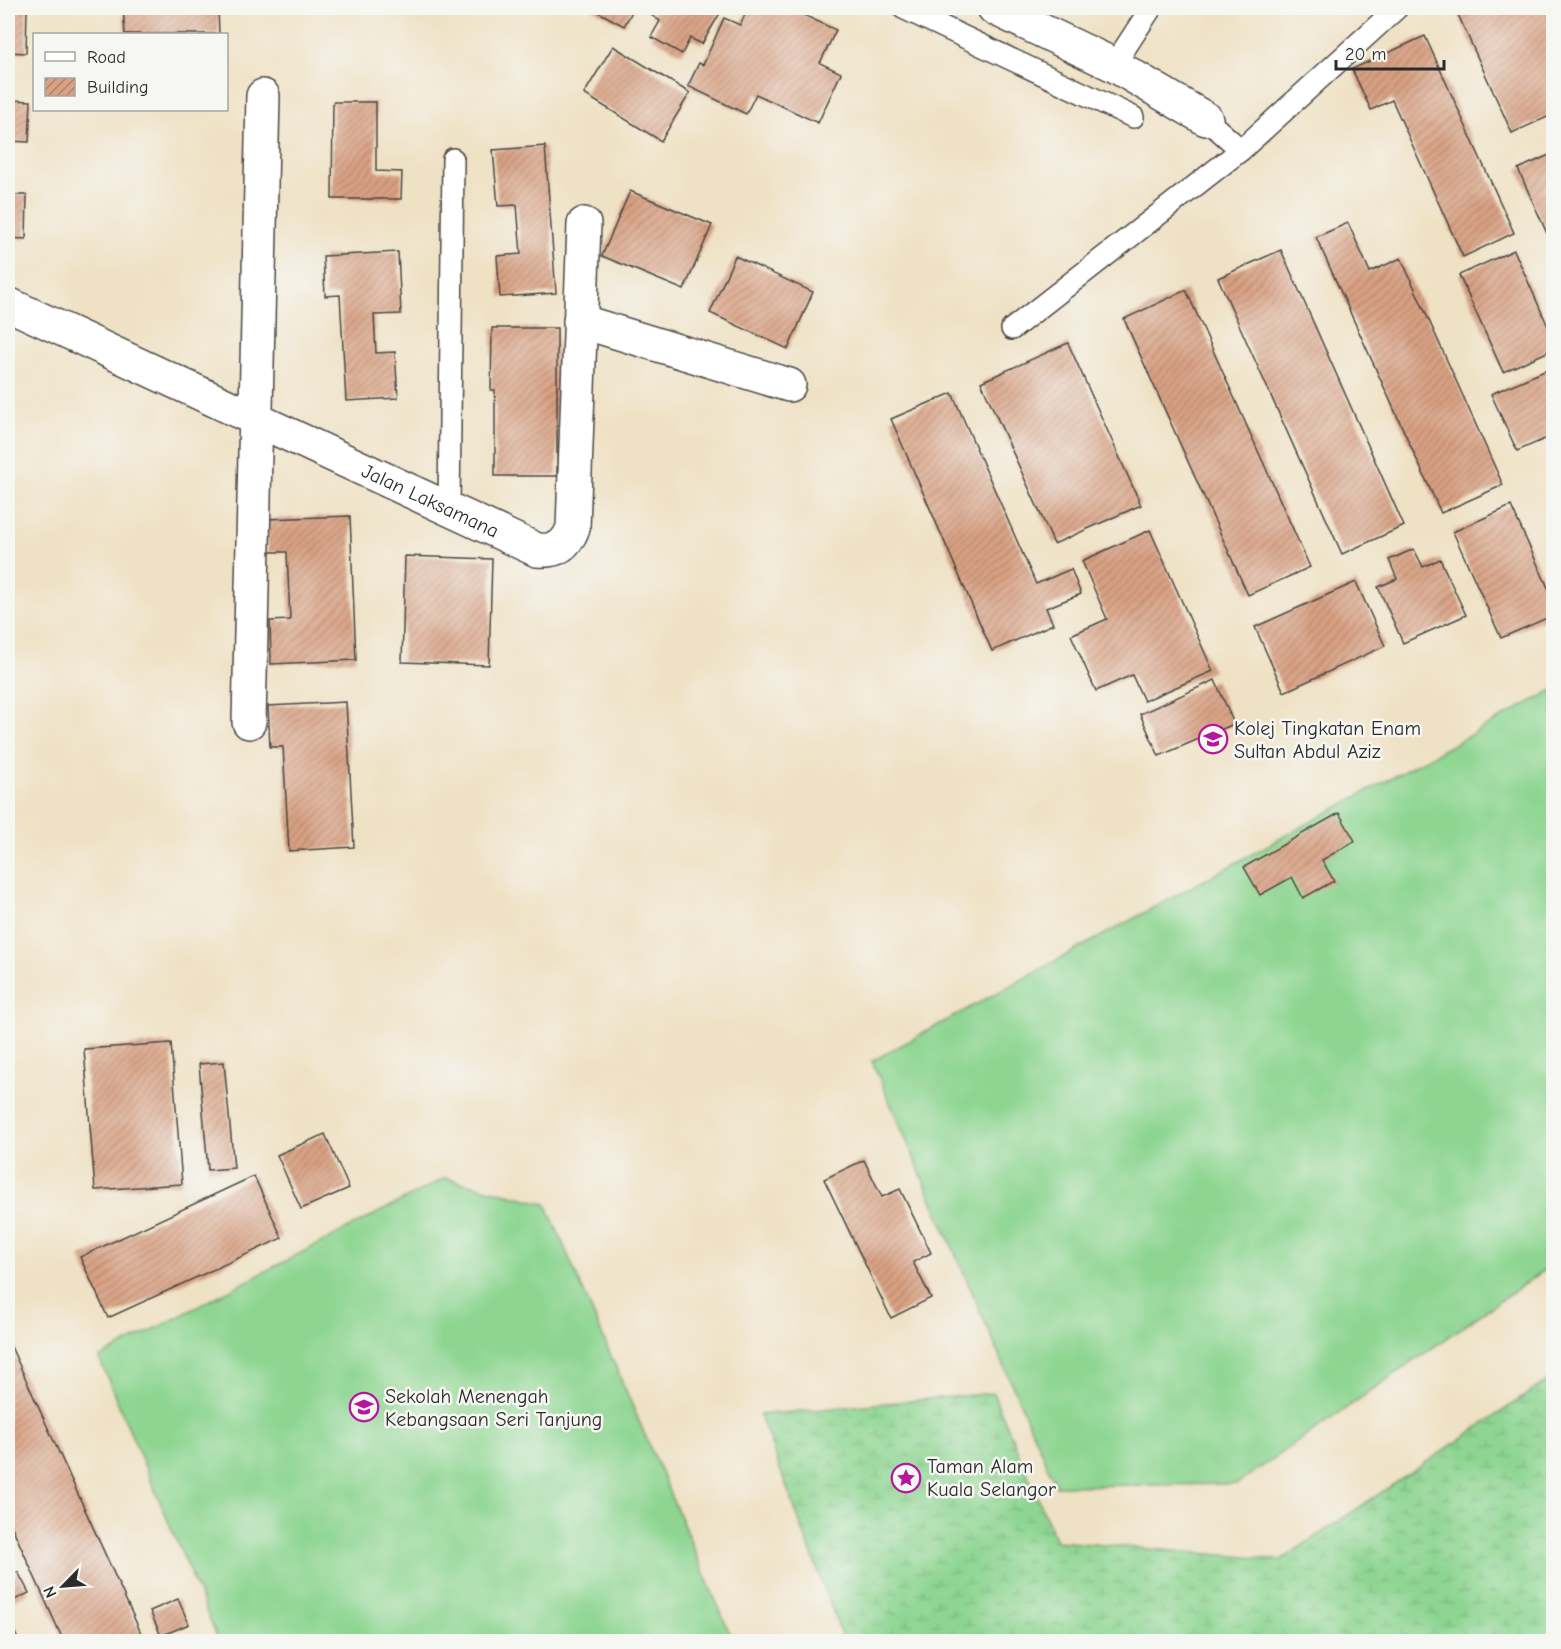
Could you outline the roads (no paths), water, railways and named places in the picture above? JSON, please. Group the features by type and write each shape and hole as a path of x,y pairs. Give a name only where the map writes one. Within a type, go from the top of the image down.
{"street":[{"path":"1011,11 1114,65 1206,119"},
{"path":"249,722 254,417 263,96"},
{"name":"Jalan Laksamana","path":"8,304 537,550 549,551 560,547 569,539 573,528 584,224"},
{"path":"580,321 789,385"}],"lane":[{"path":"903,8 1133,117"},
{"path":"1114,65 1151,8"},
{"path":"1012,329 1241,150 1397,8"},
{"path":"1206,119 1241,150"},
{"path":"449,509 453,159"}],"place":[{"name":"Kolej Tingkatan Enam Sultan Abdul Aziz","path":"1213,739"},
{"name":"Sekolah Menengah Kebangsaan Seri Tanjung","path":"364,1407"},
{"name":"Taman Alam Kuala Selangor","path":"906,1478"}]}
